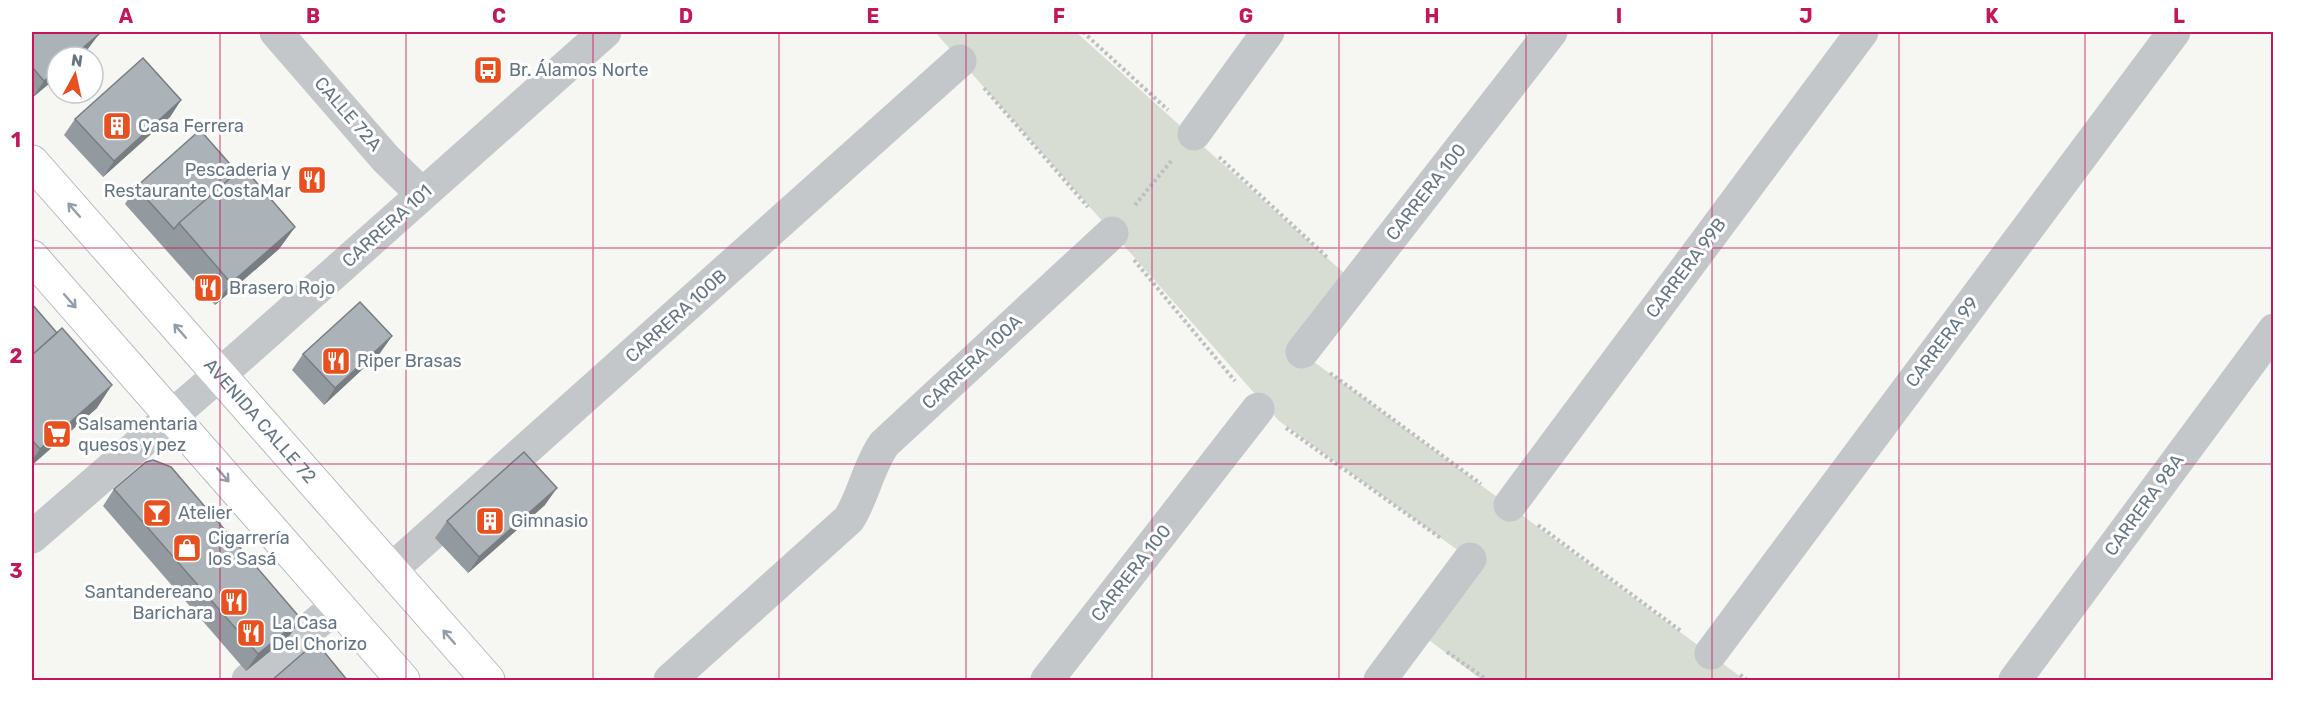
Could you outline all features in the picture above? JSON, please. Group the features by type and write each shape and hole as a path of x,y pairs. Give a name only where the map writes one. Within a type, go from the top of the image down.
{"main road":[{"name":"AVENIDA CALLE 72","path":"32,162 488,681"},
{"path":"32,257 403,681"}],"street":[{"name":"CALLE 72A","path":"276,32 386,159 422,194"},
{"name":"CARRERA 101","path":"32,537 219,375 605,32"},
{"path":"1194,134 1268,32"},
{"name":"CARRERA 100","path":"1302,352 1551,32"},
{"name":"CARRERA 99B","path":"1510,505 1862,32"},
{"name":"CARRERA 99","path":"1710,653 2174,32"},
{"name":"CARRERA 100B","path":"391,570 960,62"},
{"name":"CARRERA 100A","path":"670,681 849,519 859,504 874,458 884,444 1112,233"},
{"name":"CARRERA 98A","path":"2014,681 2274,330"},
{"name":"CARRERA 100","path":"1047,681 1258,409"},
{"path":"1380,681 1470,559"},
{"path":"248,681 337,606"}],"path":[{"path":"1112,233 1194,134"},
{"path":"1302,352 1748,681"},
{"path":"1258,409 1470,559"},
{"path":"1417,631 1487,681"}],"shaded area":[{"path":"935,32 1076,32 1355,283 1302,353 1745,680 1482,680 1417,631 1470,559 1279,421"}],"building":[{"path":"32,32 97,32 99,34 86,45 45,45 44,81 32,67"},
{"name":"Casa Ferrera","path":"143,58 181,100 114,161 75,119 91,105 105,105 105,92"},
{"path":"200,130 237,172 174,229 136,187"},
{"path":"243,167 295,227 231,283 179,223"},
{"name":"Riper Brasas","path":"360,302 392,336 335,388 303,354"},
{"path":"32,304 57,333 32,355"},
{"path":"62,328 112,385 40,449 32,440 32,355"},
{"name":"Gimnasio","path":"524,452 557,488 479,557 447,521"},
{"path":"153,460 171,467 301,619 258,654 114,489 146,462"},
{"path":"316,642 348,681 271,681"}],"place":[{"name":"Br. Álamos Norte","path":"488,70"},
{"name":"Casa Ferrera","path":"117,126"},
{"name":"Pescaderia y Restaurante CostaMar","path":"312,180"},
{"name":"Brasero Rojo","path":"208,288"},
{"name":"Riper Brasas","path":"336,361"},
{"name":"Salsamentaria quesos y pez","path":"57,434"},
{"name":"Atelier","path":"157,513"},
{"name":"Gimnasio","path":"490,521"},
{"name":"Cigarrería los Sasá","path":"187,548"},
{"name":"Santandereano Barichara","path":"234,602"},
{"name":"La Casa Del Chorizo","path":"251,633"}]}
